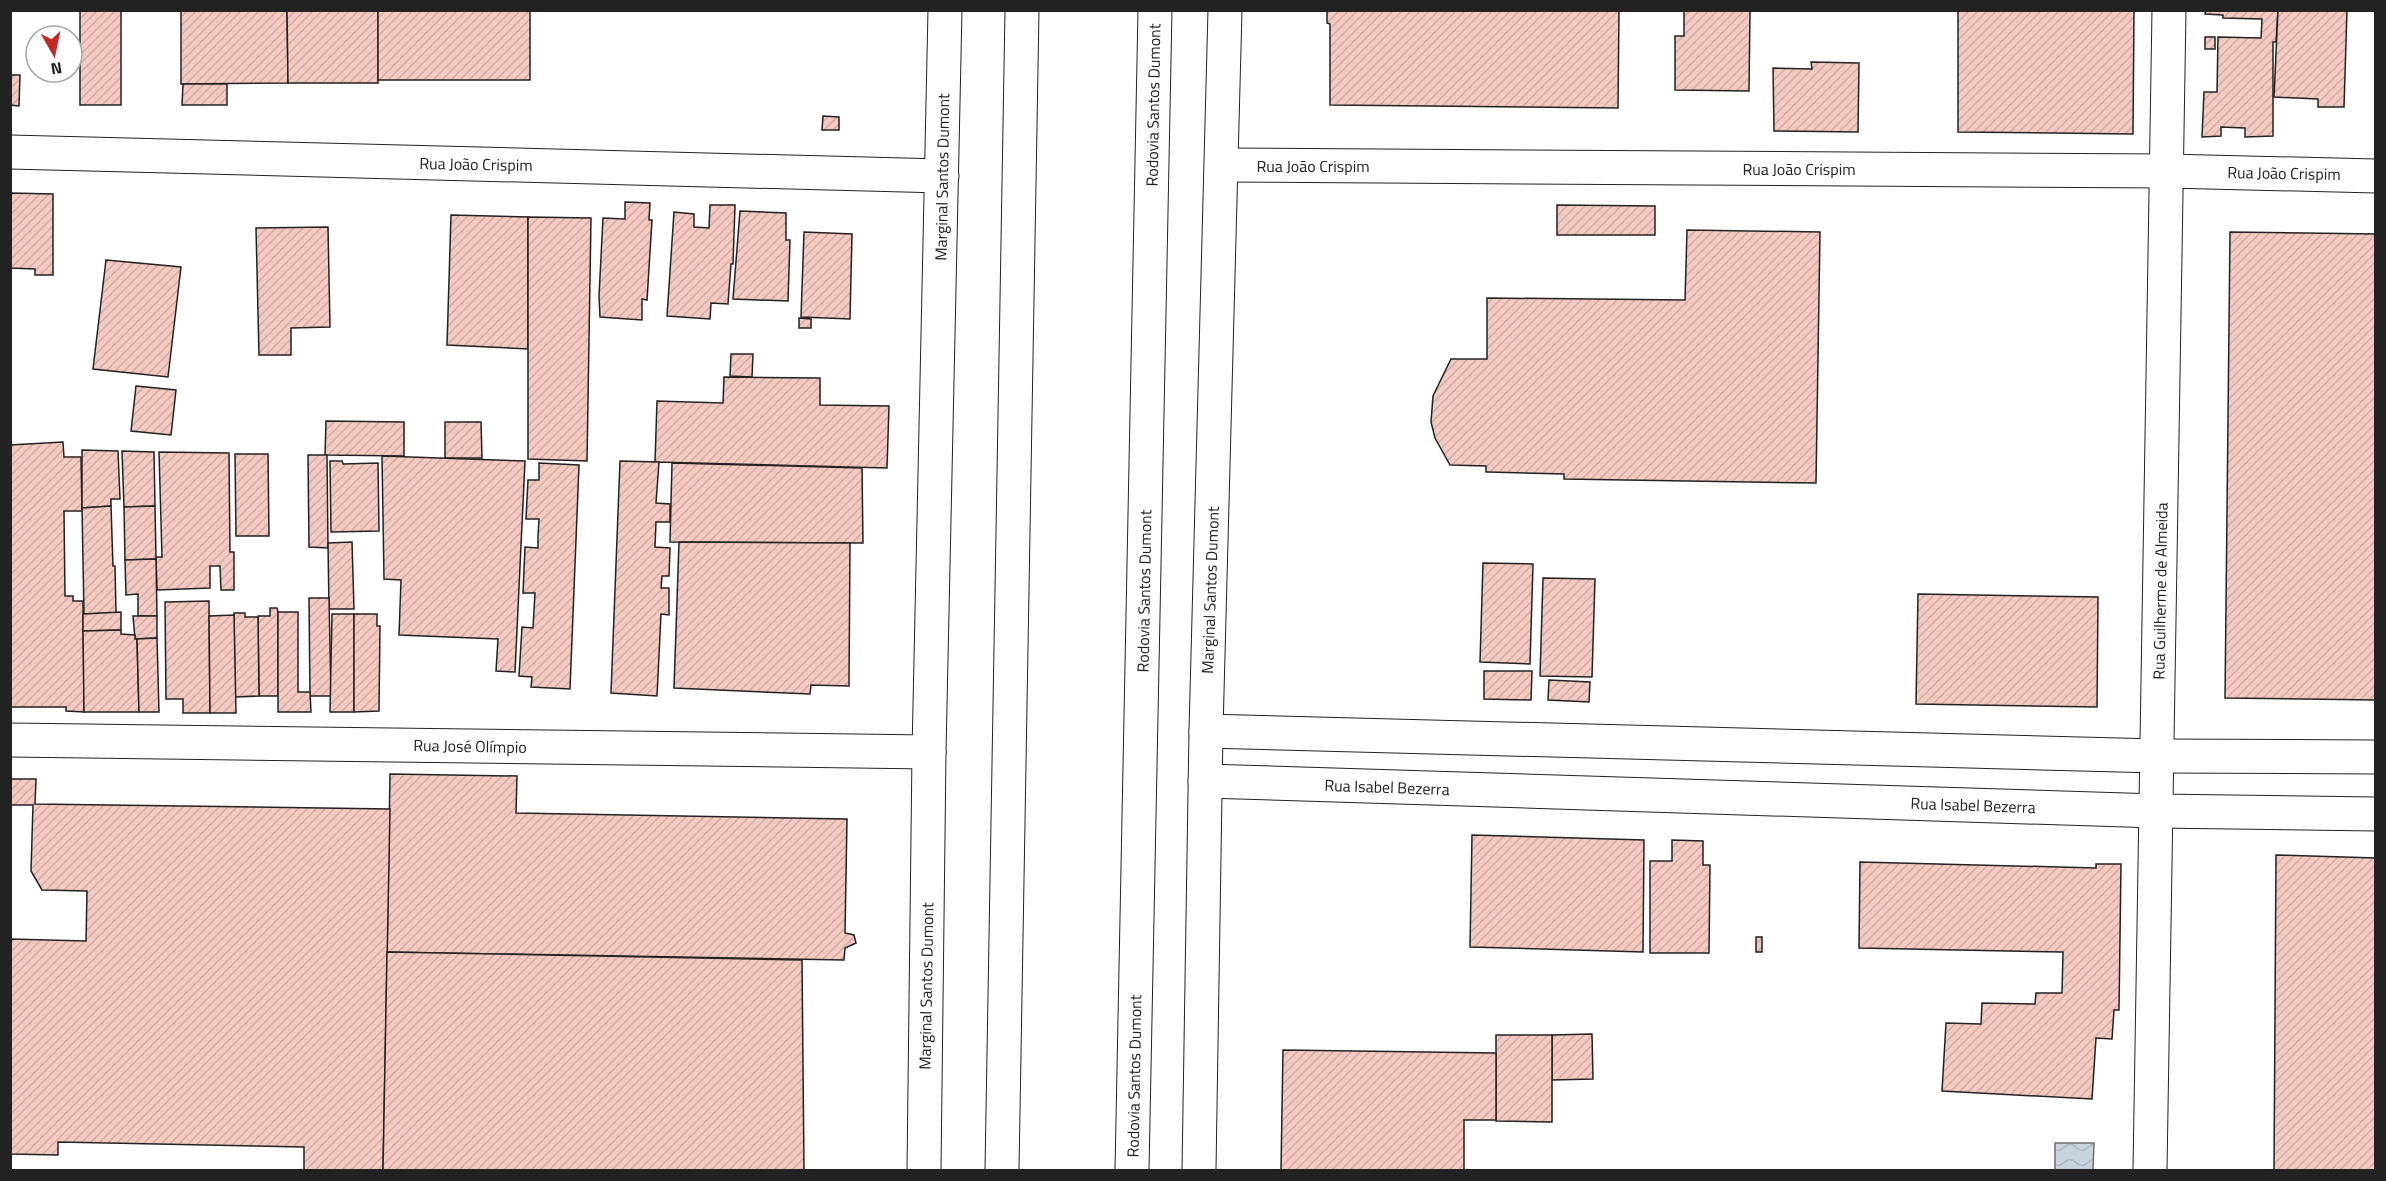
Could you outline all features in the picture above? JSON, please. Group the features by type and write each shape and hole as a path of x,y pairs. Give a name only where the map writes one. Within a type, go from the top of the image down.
{"main road":[{"name":"Marginal Santos Dumont","path":"924,1170 929,752 945,10"},
{"path":"1002,1170 1022,10"},
{"name":"Rodovia Santos Dumont","path":"1132,1170 1155,10"},
{"name":"Marginal Santos Dumont","path":"1199,1170 1206,731 1225,10"},
{"name":"Rua Guilherme de Almeida","path":"2150,1170 2169,10"},
{"name":"Rua João Crispim","path":"10,152 942,176"},
{"name":"Rua João Crispim","path":"1221,165 2167,171 2376,176"},
{"path":"1206,731 2158,756 2376,757"},
{"name":"Rua José Olímpio","path":"10,740 929,752"},
{"path":"1570,793 1571,741"},
{"name":"Rua Isabel Bezerra","path":"1205,781 2157,811 2376,814"}],"water":[{"path":"2055,1143 2094,1143 2093,1170 2055,1170"}],"building":[{"path":"80,10 121,10 121,105 80,105 80,84 84,84 84,24 80,24"},
{"path":"181,10 287,10 288,83 181,84"},
{"path":"287,10 378,10 378,83 288,83"},
{"path":"378,10 530,10 530,80 378,80"},
{"path":"1327,10 1619,10 1618,108 1330,105 1330,24 1327,23"},
{"path":"1684,10 1750,10 1749,91 1675,90 1675,36 1684,36"},
{"path":"1958,10 2134,10 2133,134 1958,132"},
{"path":"2206,10 2278,10 2276,42 2273,42 2273,136 2245,137 2245,128 2221,127 2221,136 2202,137 2204,92 2217,92 2218,37 2261,38 2262,19 2223,18 2223,15 2205,14"},
{"path":"2278,10 2347,10 2344,107 2318,107 2318,99 2274,97"},
{"path":"2205,37 2215,37 2215,49 2205,49"},
{"path":"1811,62 1859,63 1858,132 1774,131 1773,68 1812,69"},
{"path":"10,75 20,75 19,106 10,105"},
{"path":"183,84 227,84 227,105 182,105"},
{"path":"823,116 839,117 839,130 822,130"},
{"path":"10,193 53,194 53,275 35,275 35,269 10,268"},
{"path":"625,202 650,203 649,220 652,220 647,300 642,299 642,320 600,317 603,218 625,219"},
{"path":"710,205 735,205 733,264 731,264 728,304 711,303 710,319 667,316 674,212 694,214 694,227 709,228"},
{"path":"1557,205 1655,206 1655,235 1557,235"},
{"path":"740,211 786,213 786,240 790,240 788,301 733,299"},
{"path":"451,215 528,217 528,349 447,345"},
{"path":"528,217 591,218 587,461 528,459"},
{"path":"328,227 330,327 291,328 291,355 259,355 256,228"},
{"path":"1687,230 1820,232 1816,483 1564,479 1564,474 1486,472 1486,466 1450,465 1435,438 1431,422 1433,396 1451,359 1487,359 1487,298 1685,300"},
{"path":"804,232 852,234 850,319 801,317"},
{"path":"2230,232 2376,234 2376,700 2225,698"},
{"path":"106,260 181,267 168,377 93,369"},
{"path":"799,318 811,319 811,328 799,328"},
{"path":"731,354 753,354 752,377 730,376"},
{"path":"724,377 820,378 820,405 889,406 887,468 655,462 657,401 723,403"},
{"path":"136,386 176,390 171,435 131,431"},
{"path":"326,421 404,422 404,456 325,455"},
{"path":"445,422 481,422 482,458 445,458"},
{"path":"63,442 64,457 81,457 82,511 64,511 65,596 73,596 73,601 83,601 84,712 66,711 66,707 10,707 10,445"},
{"path":"82,450 118,451 120,499 111,499 111,506 82,508"},
{"path":"122,451 154,452 155,506 124,507"},
{"path":"159,452 229,453 230,552 234,552 234,590 221,590 220,566 210,566 210,588 157,590 156,557 162,557"},
{"path":"235,454 268,454 269,536 236,536"},
{"path":"308,455 327,455 328,548 309,547"},
{"path":"382,456 525,461 515,672 496,671 498,639 399,635 401,580 384,579"},
{"path":"330,461 342,461 343,464 378,463 379,531 331,532"},
{"path":"620,461 659,462 656,503 670,504 670,522 656,522 655,547 670,548 669,576 662,576 661,588 669,588 669,615 661,614 657,696 611,693"},
{"path":"539,463 579,465 570,689 531,687 532,677 519,676 522,627 533,628 535,593 523,593 525,547 538,548 539,519 526,519 528,480 539,480"},
{"path":"672,463 862,468 863,543 670,542"},
{"path":"111,506 116,613 84,614 82,508"},
{"path":"155,506 156,559 125,560 124,507"},
{"path":"352,542 354,609 329,609 328,543"},
{"path":"679,542 850,543 849,686 811,685 810,694 674,688"},
{"path":"156,559 157,616 138,616 138,594 126,595 125,560"},
{"path":"1483,563 1533,564 1530,664 1480,662"},
{"path":"1543,578 1595,579 1592,677 1540,676"},
{"path":"1918,594 2098,597 2097,707 1916,704"},
{"path":"309,598 329,598 331,696 310,696"},
{"path":"209,601 210,713 183,713 183,699 166,699 165,602"},
{"path":"270,608 277,608 278,612 278,696 259,696 258,616 270,616"},
{"path":"121,612 121,630 83,631 83,614"},
{"path":"278,612 298,612 298,692 310,692 311,712 278,712"},
{"path":"234,613 245,613 245,617 258,617 259,696 235,697"},
{"path":"332,614 354,614 354,712 330,712"},
{"path":"354,614 377,614 377,626 380,626 379,711 354,712"},
{"path":"234,615 236,713 210,713 209,616"},
{"path":"133,616 157,616 157,638 135,639"},
{"path":"121,630 121,634 135,635 137,639 139,712 84,712 83,631"},
{"path":"157,638 159,712 139,712 137,639"},
{"path":"1484,671 1532,671 1531,700 1484,699"},
{"path":"1549,680 1590,682 1589,702 1548,700"},
{"path":"390,774 517,776 516,813 847,819 845,933 854,935 856,943 845,948 844,960 387,952"},
{"path":"10,779 36,779 35,804 390,809 383,1170 304,1170 304,1147 58,1142 58,1155 10,1154 10,939 86,941 87,891 42,890 31,871 33,805 10,805"},
{"path":"1472,835 1644,840 1643,952 1470,947"},
{"path":"1672,840 1703,841 1703,865 1710,865 1709,953 1650,953 1650,861 1672,861"},
{"path":"2276,855 2376,858 2376,1170 2274,1170"},
{"path":"1860,862 2096,868 2096,864 2121,864 2119,1010 2114,1010 2112,1039 2096,1038 2092,1099 1942,1091 1946,1023 1981,1024 1982,1003 2035,1004 2036,993 2062,993 2063,952 1859,948"},
{"path":"1756,937 1762,937 1762,952 1756,952"},
{"path":"387,952 802,960 804,1170 383,1170"},
{"path":"1592,1034 1593,1079 1552,1080 1552,1035"},
{"path":"1496,1035 1552,1035 1552,1122 1496,1121"},
{"path":"1283,1050 1496,1053 1496,1120 1464,1120 1464,1170 1281,1170"}]}
